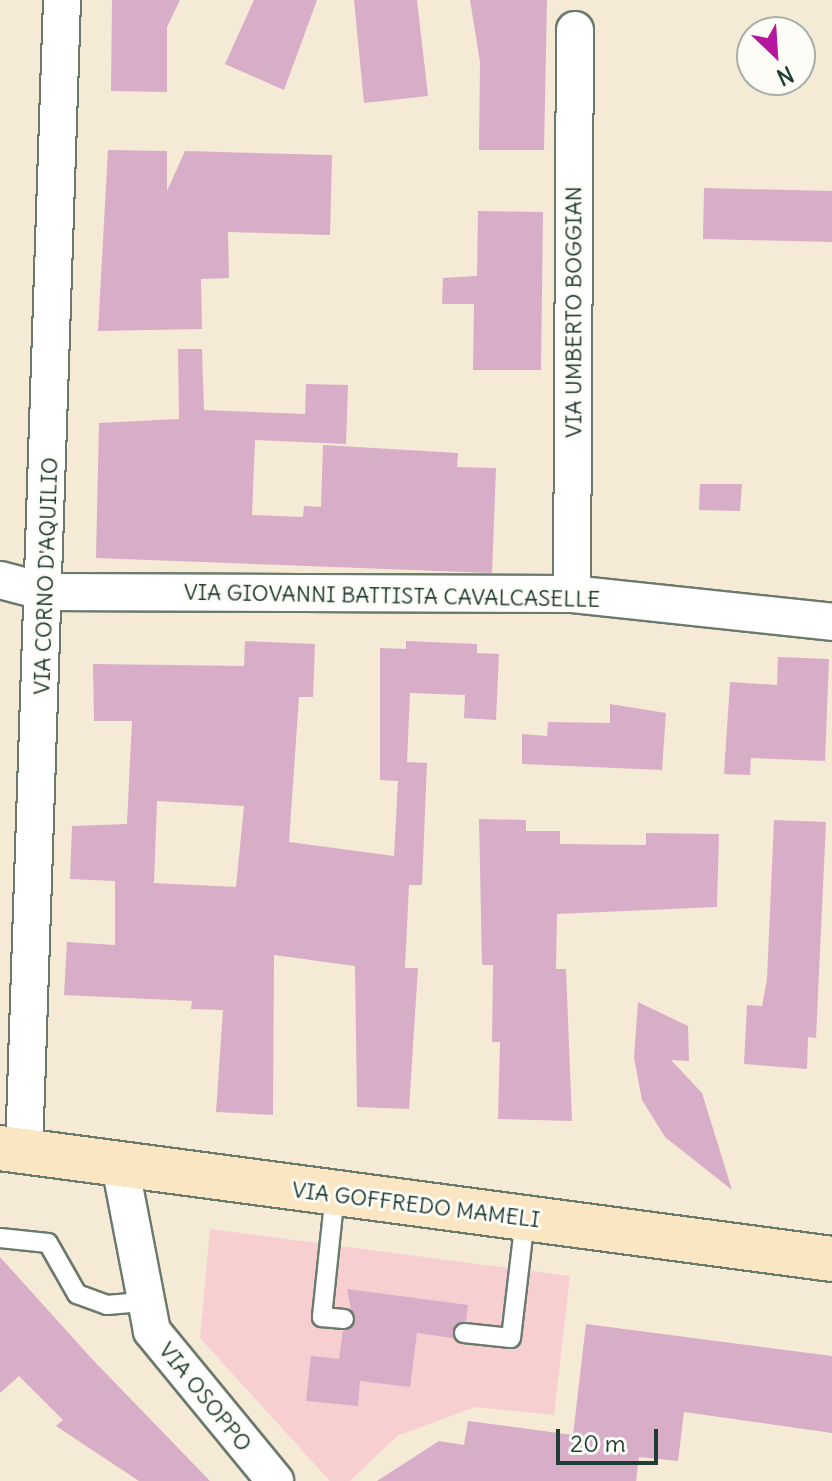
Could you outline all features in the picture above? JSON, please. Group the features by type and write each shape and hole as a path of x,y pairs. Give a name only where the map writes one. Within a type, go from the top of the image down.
{"main road":[{"name":"VIA GOFFREDO MAMELI","path":"12,1150 832,1259"}],"street":[{"name":"VIA CORNO D'AQUILIO","path":"12,1150 46,592 62,0"},
{"name":"VIA UMBERTO BOGGIAN","path":"572,594 575,30"},
{"name":"VIA GIOVANNI BATTISTA CAVALCASELLE","path":"0,580 46,592 572,594 832,622"},
{"name":"VIA OSOPPO","path":"120,1165 145,1302 169,1360 275,1481"},
{"path":"832,1243 832,1259"}],"lane":[{"path":"335,1193 322,1317 344,1319"},
{"path":"464,1333 511,1338 525,1219"},
{"path":"0,1238 48,1243 77,1294 107,1305 145,1302"}],"shaded area":[{"path":"210,1229 570,1276 554,1415 475,1407 397,1436 350,1481 330,1481 200,1338"}],"building":[{"path":"112,0 180,0 167,27 167,92 111,91"},
{"path":"254,0 317,0 284,90 225,64"},
{"path":"354,0 417,0 428,96 364,103"},
{"path":"470,0 547,0 544,150 479,150 480,62"},
{"path":"108,150 167,151 167,191 185,151 332,155 330,235 228,232 229,278 201,279 202,329 98,331"},
{"path":"704,188 832,191 832,242 703,239"},
{"path":"478,211 543,212 541,370 473,370 474,304 442,304 443,278 477,276"},
{"path":"178,349 202,349 204,410 305,414 306,384 348,385 346,444 255,440 252,515 303,517 304,506 321,507 323,445 458,453 457,467 496,468 492,573 96,558 99,423 179,419"},
{"path":"700,484 742,484 740,511 699,510"},
{"path":"245,641 315,644 313,697 299,697 289,842 394,856 398,781 380,780 380,648 406,649 406,641 477,644 477,653 499,654 496,720 464,718 465,695 410,693 407,762 427,763 422,885 409,885 405,968 418,968 409,1109 357,1107 355,966 274,955 273,1115 216,1112 223,1010 191,1009 192,1001 64,995 67,942 115,945 115,881 70,879 72,826 127,824 132,721 94,721 93,664 244,666","holes":["157,801 244,806 236,887 154,883"]},
{"path":"778,657 829,659 825,761 751,758 750,775 724,774 730,682 777,685"},
{"path":"610,704 666,713 662,770 522,764 522,734 547,736 548,722 610,723"},
{"path":"479,819 526,820 526,831 560,831 560,844 646,845 646,833 719,834 717,907 557,914 556,969 566,969 572,1121 498,1119 500,1042 492,1042 493,965 482,965"},
{"path":"774,820 826,822 816,1038 808,1037 807,1069 744,1064 747,1005 762,1006 767,979"},
{"path":"638,1002 688,1026 689,1061 671,1060 702,1093 732,1190 665,1137 642,1100 634,1058"},
{"path":"0,1257 92,1359 210,1481 139,1481 56,1426 63,1420 19,1376 0,1393"},
{"path":"347,1289 468,1305 466,1321 455,1325 453,1338 417,1333 410,1387 360,1381 358,1406 306,1401 311,1356 339,1359 343,1331 354,1325"},
{"path":"586,1324 832,1356 832,1433 684,1412 678,1461 639,1457 636,1481 377,1481 439,1441 464,1445 468,1421 573,1435"}]}
